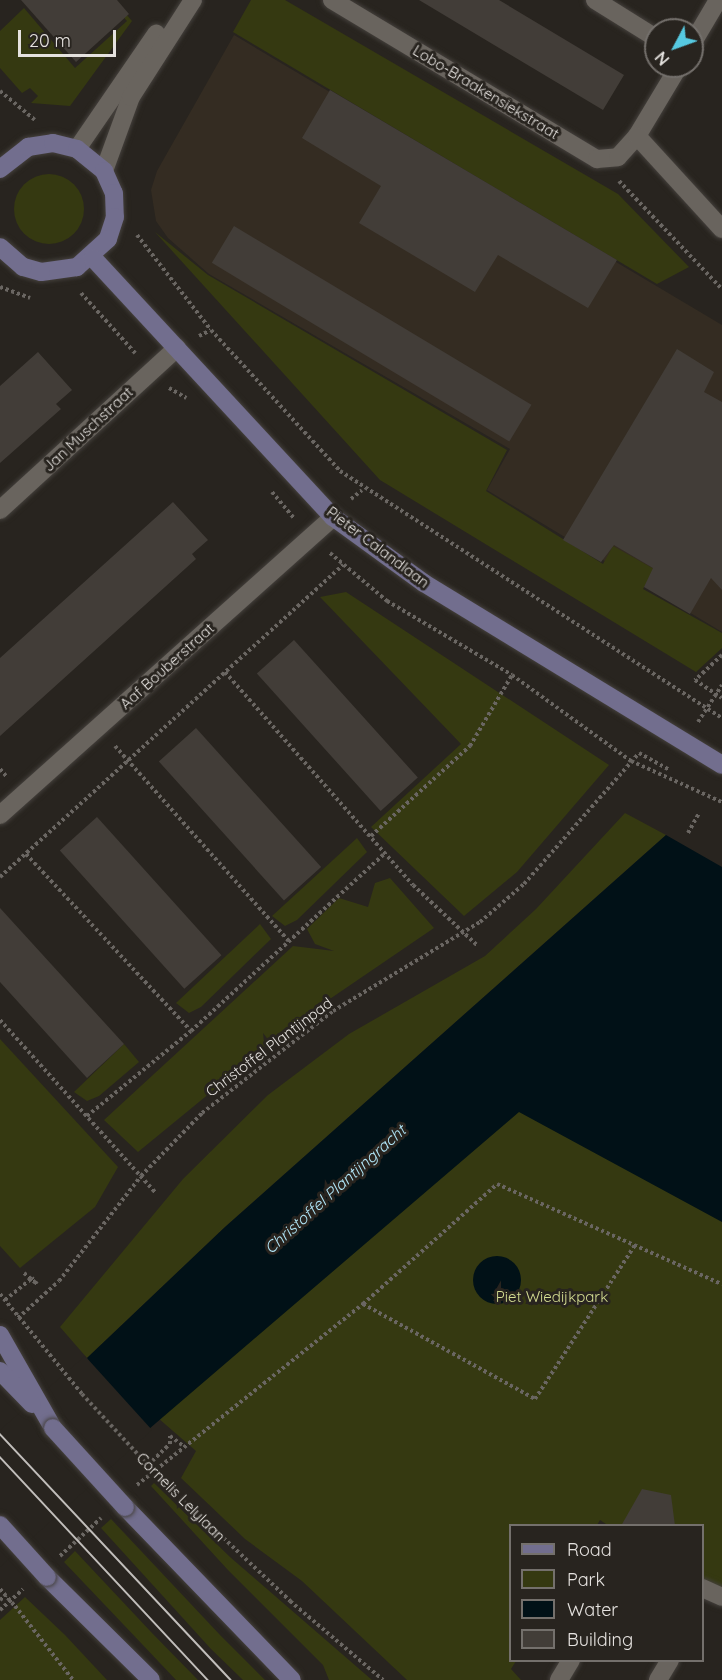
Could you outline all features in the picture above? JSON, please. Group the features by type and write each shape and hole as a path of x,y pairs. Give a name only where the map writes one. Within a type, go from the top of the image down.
{"street":[{"path":"77,149 179,0"},
{"path":"104,171 130,98 193,0"},
{"name":"Lobo-Braakensiekstraat","path":"332,0 597,159"},
{"path":"595,0 644,31"},
{"path":"704,29 717,12"},
{"path":"597,159 618,157 637,136 672,78"},
{"path":"637,136 722,229"},
{"path":"0,247 23,267 41,272 77,267 93,258 108,239 115,217 114,193 104,171 77,149 53,143 28,147 2,161"},
{"name":"Pieter Calandlaan","path":"93,258 333,517 424,583 722,765"},
{"name":"Jan Muschstraat","path":"0,510 177,348"},
{"name":"Aaf Bouberstraat","path":"0,815 333,517"},
{"path":"0,1335 53,1428"},
{"path":"0,1371 53,1428 127,1499 292,1680"},
{"path":"0,1525 50,1570 152,1680"},
{"path":"559,1680 570,1662"},
{"path":"658,1680 669,1662"}],"path":[{"path":"0,91 39,123 29,125"},
{"path":"597,159 722,289"},
{"path":"130,238 133,228 211,330 340,471 722,718"},
{"path":"70,295 109,275"},
{"path":"0,286 40,299"},
{"path":"0,877 127,758 344,565"},
{"path":"722,655 694,680 722,698"},
{"path":"225,672 385,853 478,946"},
{"path":"371,836 470,746 512,675"},
{"path":"705,708 722,685"},
{"path":"98,728 289,941"},
{"path":"611,746 631,761 666,780 722,802"},
{"path":"631,761 639,753 670,770 666,780"},
{"name":"Christoffel Plantijnpad","path":"0,1335 59,1281 141,1176 202,1113 303,1032 465,933 524,884 631,761"},
{"path":"688,833 699,813"},
{"path":"87,1116 191,1031 385,853"},
{"path":"26,854 191,1031"},
{"path":"0,1020 155,1192"},
{"path":"127,1499 182,1445 363,1304 497,1184 722,1284"},
{"path":"363,1304 535,1399 635,1245"},
{"path":"5,1300 32,1278 37,1284 24,1274"},
{"name":"Cornelis Lelylaan","path":"0,1294 158,1476 282,1594 383,1680"},
{"path":"148,1465 168,1442 170,1436 182,1445"},
{"path":"50,1570 104,1516"},
{"path":"0,1610 26,1586"},
{"path":"0,1589 73,1680"},
{"path":"0,1600 6,1595"}],"shaded area":[{"path":"234,35 722,325 722,632 487,490 510,449 209,274 168,238 156,221 151,190 157,171"}],"green space":[{"path":"108,0 114,0 132,21 70,106 31,103 38,96 30,88 22,93 0,68 0,31 24,8 75,68 127,21"},
{"path":"251,0 285,0 618,194 689,267 657,284 233,32"},
{"path":"49,174 62,177 74,184 81,196 84,209 81,222 74,234 62,241 49,244 36,241 24,234 17,222 14,209 17,196 24,184 36,177"},
{"path":"155,232 208,275 507,450 486,491 603,564 613,546 654,569 643,589 722,633 722,648 696,672 380,480"},
{"path":"346,592 609,765 517,872 464,916 371,827 461,744 320,597"},
{"path":"625,813 666,835 225,1227 87,1358 60,1327 183,1179 268,1095 349,1034 485,956 536,909"},
{"path":"357,838 367,852 297,920 285,926 272,916"},
{"path":"390,878 434,928 299,1020 138,1152 104,1120 293,946 334,951 315,944 307,929 339,898 368,907 375,883"},
{"path":"260,924 271,939 201,1007 189,1013 176,1003"},
{"path":"0,1039 118,1167 95,1207 20,1268 0,1246"},
{"path":"124,1044 139,1062 99,1096 87,1101 74,1092"},
{"name":"Piet Wiedijkpark","path":"536,1085 722,1130 722,1591 704,1581 704,1524 606,1524 600,1520 598,1524 509,1524 509,1662 515,1662 511,1669 521,1680 407,1680 302,1581 245,1539 181,1478 196,1451 158,1418"},
{"path":"154,1483 230,1557 372,1680 329,1680 323,1665 228,1570 151,1486"},
{"path":"111,1519 265,1680 243,1680 211,1649 101,1528"},
{"path":"75,1551 198,1680 176,1680 64,1562"},
{"path":"25,1597 107,1680 0,1680 0,1620"}],"water":[{"name":"Christoffel Plantijngracht","path":"666,835 722,867 722,1222 519,1112 135,1441 87,1358 225,1227"},
{"path":"492,1256 502,1256 517,1266 521,1280 520,1289 511,1300 502,1304 492,1304 477,1294 473,1285 473,1275 483,1260"}],"pier":[{"path":"85,1356 152,1430 0,1567 0,1430"}],"building":[{"path":"21,0 117,0 129,14 76,62"},
{"path":"419,0 499,0 624,75 603,110"},
{"path":"330,90 617,260 588,308 498,255 475,292 359,223 381,186 302,138"},
{"path":"234,226 531,405 509,442 212,263"},
{"path":"677,349 714,372 704,392 722,402 722,590 711,578 690,614 644,587 653,568 614,545 601,562 563,540"},
{"path":"38,352 72,390 56,404 61,409 0,463 0,386"},
{"path":"173,502 208,540 192,554 196,559 0,736 0,658"},
{"path":"294,640 418,777 381,811 257,673"},
{"path":"196,728 321,867 284,900 159,761"},
{"path":"97,817 221,955 184,989 60,850"},
{"path":"0,908 124,1044 87,1078 0,982"},
{"path":"642,1489 671,1495 675,1524 622,1524"}],"tram line":[{"path":"0,1434 231,1680"},
{"path":"0,1457 208,1680"}]}
